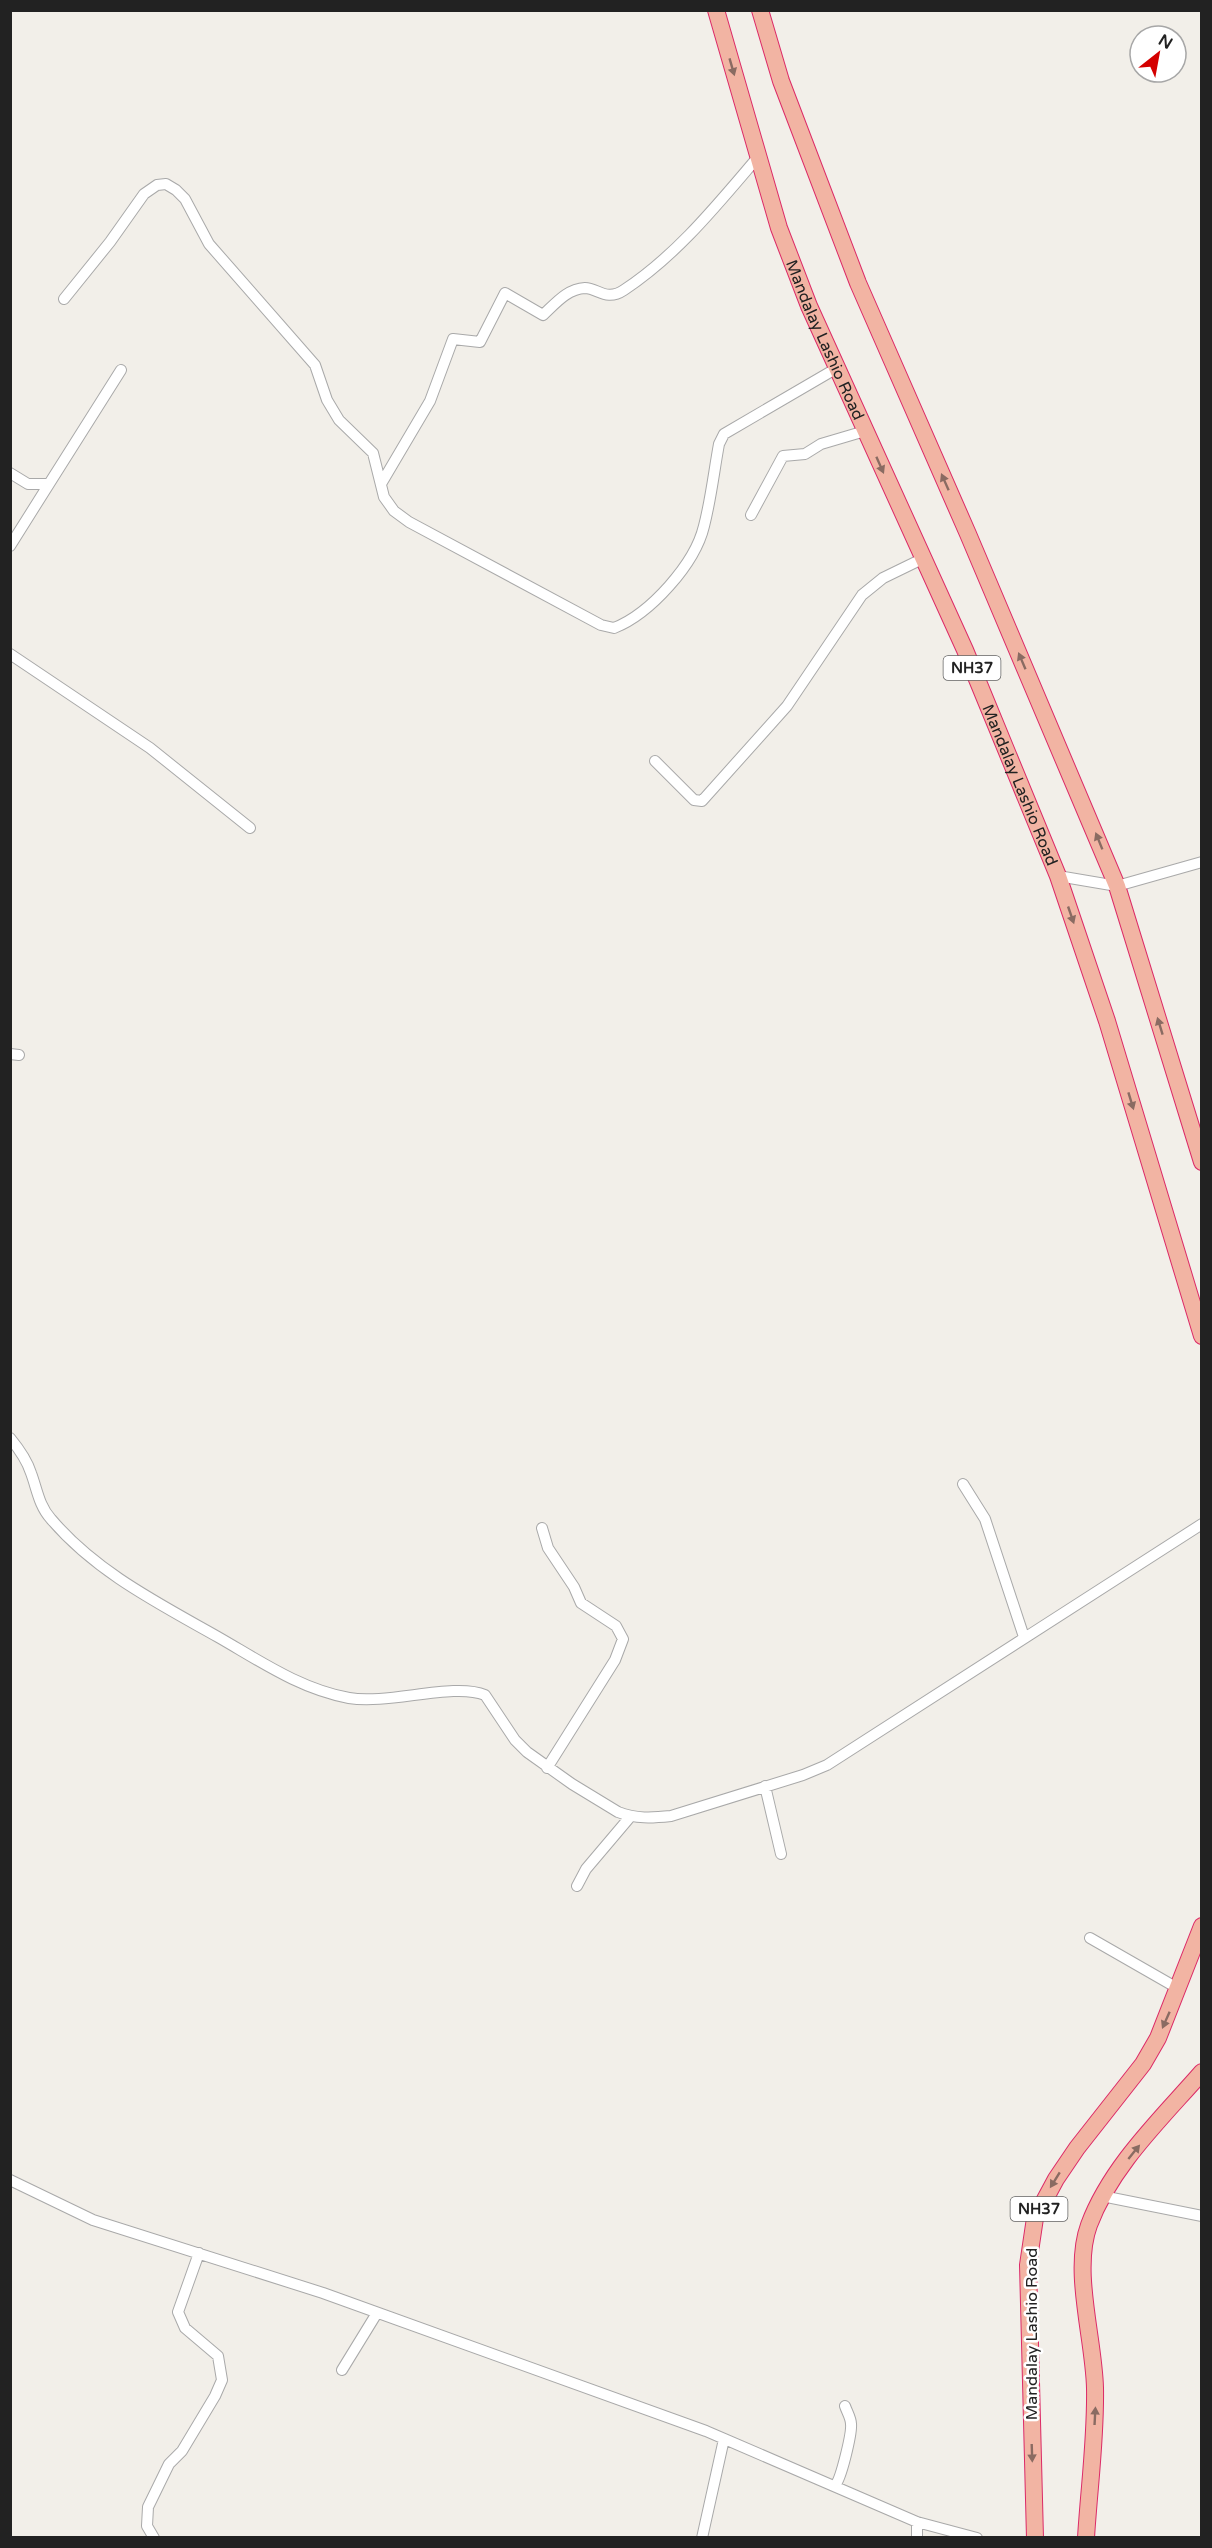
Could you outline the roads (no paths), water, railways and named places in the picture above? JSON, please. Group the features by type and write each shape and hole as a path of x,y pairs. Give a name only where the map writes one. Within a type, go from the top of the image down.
{"highway":[{"name":"Mandalay Lashio Road","path":"716,10 779,228 837,368 965,650 1058,876 1107,1021 1202,1336"},
{"name":"NH37","path":"760,10 781,81 858,283 968,534 1117,886 1202,1162"},
{"name":"Mandalay Lashio Road","path":"1035,2538 1028,2265 1035,2218 1051,2187 1077,2148 1143,2064 1158,2038 1202,1926"},
{"name":"NH37","path":"1086,2538 1095,2391 1084,2296 1085,2244 1088,2228 1102,2196 1150,2132 1202,2072"}],"street":[{"path":"381,484 430,401 453,339 480,342 505,293 543,315 568,292 587,288 602,295 622,292 693,232 758,157"},
{"path":"64,298 111,242 144,194 157,185 166,184 176,190 185,199 209,244 315,365 327,400 339,420 373,453 384,497 394,511 409,522 601,625 614,628 648,607 672,582 698,542 704,527 719,444 724,434 837,368"},
{"path":"10,546 120,370"},
{"path":"751,515 783,456 805,454 821,444 865,431"},
{"path":"10,473 28,484 49,484"},
{"path":"656,761 694,800 702,801 787,706 862,596 883,578 922,559"},
{"path":"10,654 150,748 250,828"},
{"path":"1058,876 1117,886 1202,862"},
{"path":"10,1438 22,1454 41,1505 50,1518 112,1576 277,1673 325,1694 354,1699 376,1699 477,1691 491,1701 515,1740 547,1768 630,1817 671,1816 827,1765 1024,1636 1202,1524"},
{"path":"963,1484 969,1499 985,1519 1024,1636"},
{"path":"542,1528 548,1548 574,1587 581,1603 616,1626 623,1639 615,1660 547,1768"},
{"path":"765,1786 781,1854"},
{"path":"577,1886 593,1859 630,1817"},
{"path":"1090,1938 1179,1989"},
{"path":"10,2180 93,2220 376,2313 724,2439 917,2522 977,2538"},
{"path":"1102,2196 1202,2216"},
{"path":"154,2538 147,2526 146,2517 151,2499 169,2464 182,2451 222,2380 218,2356 185,2328 178,2312 199,2253"},
{"path":"342,2370 376,2313"},
{"path":"835,2485 842,2474 842,2461 851,2436 851,2421 845,2406"},
{"path":"702,2538 724,2439"},
{"path":"917,2522 917,2538"}]}
